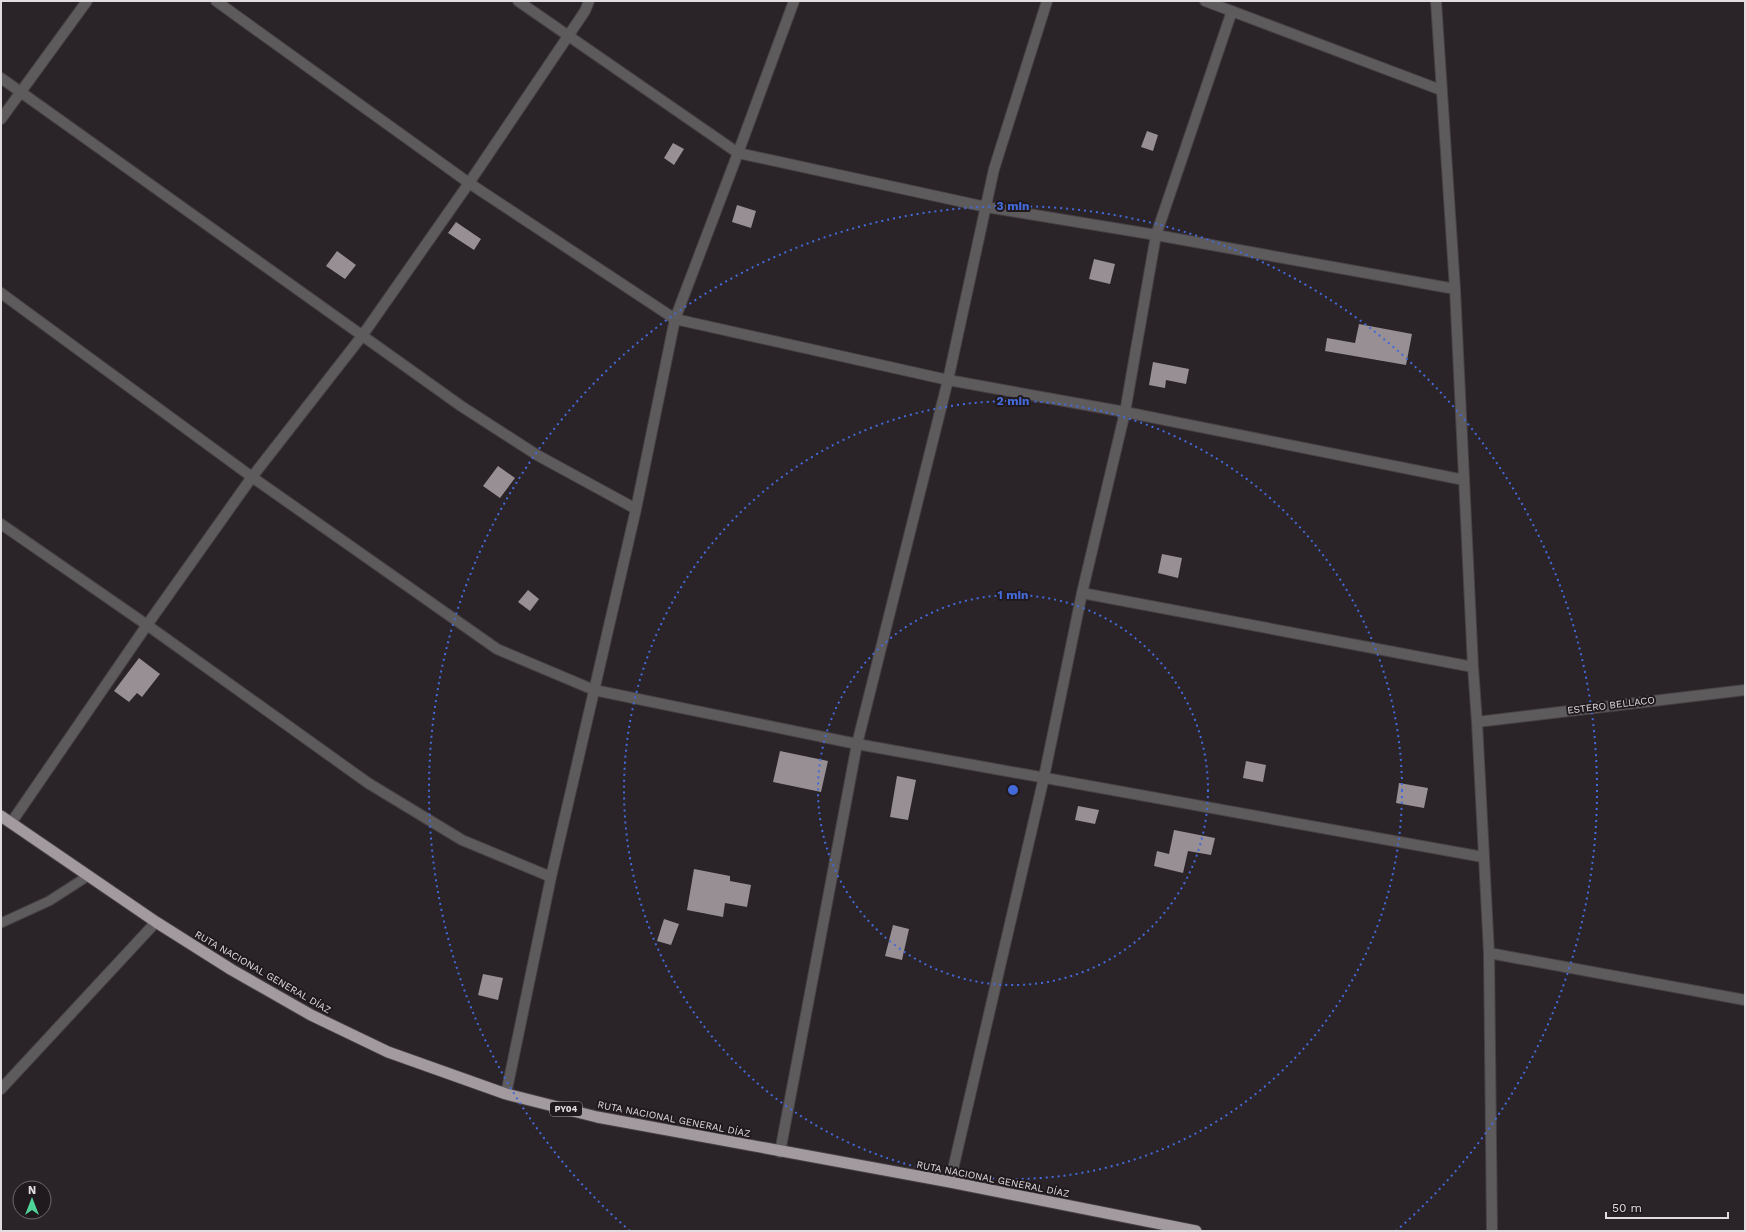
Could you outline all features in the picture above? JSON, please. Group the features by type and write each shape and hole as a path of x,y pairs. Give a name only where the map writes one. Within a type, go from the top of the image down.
{"highway":[{"name":"RUTA NACIONAL GENERAL DÍAZ","path":"1,816 156,922 232,970 311,1015 388,1052 506,1094 598,1117 780,1152 950,1182 1172,1229 1196,1231"}],"street":[{"path":"1,119 87,1"},
{"path":"216,1 469,183 675,319 948,380 1125,412 1464,480"},
{"path":"518,1 738,153 986,207 1156,235 1455,289"},
{"path":"11,823 147,625 252,477 362,336 469,183 585,10 589,1"},
{"path":"506,1094 551,877 636,509 675,319 794,1"},
{"path":"780,1152 857,744 948,380 994,169 1047,1"},
{"path":"1205,1 1441,90"},
{"path":"1436,1 1455,289 1473,667 1478,722 1489,953 1492,1231"},
{"path":"950,1182 1044,778 1082,593 1125,412 1156,235 1232,11"},
{"path":"1,78 461,406 537,455 636,509"},
{"path":"1,293 252,477 497,649 594,690 857,744 1484,857"},
{"path":"1,524 147,625 368,783 462,840 551,877"},
{"path":"1082,593 1473,667"},
{"name":"ESTERO BELLACO","path":"1478,722 1745,690"},
{"path":"1,1089 156,922"},
{"path":"1489,953 1745,1000"}],"lane":[{"path":"1,923 49,901 88,876"}],"building":[{"path":"1147,131 1158,135 1153,151 1141,147"},
{"path":"673,143 684,149 674,165 664,158"},
{"path":"737,205 756,211 751,228 732,222"},
{"path":"456,222 481,239 474,250 448,233"},
{"path":"337,251 356,265 345,279 326,266"},
{"path":"1094,259 1115,264 1110,284 1089,279"},
{"path":"1359,324 1412,334 1406,365 1325,351 1327,338 1355,343"},
{"path":"1153,362 1189,369 1186,384 1166,380 1165,388 1149,385"},
{"path":"498,466 515,478 500,498 483,486"},
{"path":"1162,554 1182,558 1178,578 1158,573"},
{"path":"528,590 539,599 530,611 518,602"},
{"path":"139,658 160,674 142,697 137,693 129,702 114,691"},
{"path":"780,751 828,761 821,792 773,782"},
{"path":"1246,761 1266,765 1263,782 1243,778"},
{"path":"897,776 916,780 908,820 890,817"},
{"path":"1399,783 1428,788 1424,808 1396,803"},
{"path":"1078,806 1099,810 1095,824 1075,820"},
{"path":"1174,830 1215,838 1211,855 1188,851 1183,873 1154,866 1157,851 1169,854"},
{"path":"694,869 730,876 730,881 751,885 747,907 725,903 723,917 687,910"},
{"path":"664,919 679,924 671,945 657,941"},
{"path":"893,925 909,929 902,960 885,956"},
{"path":"483,974 503,978 498,1000 478,995"}]}
